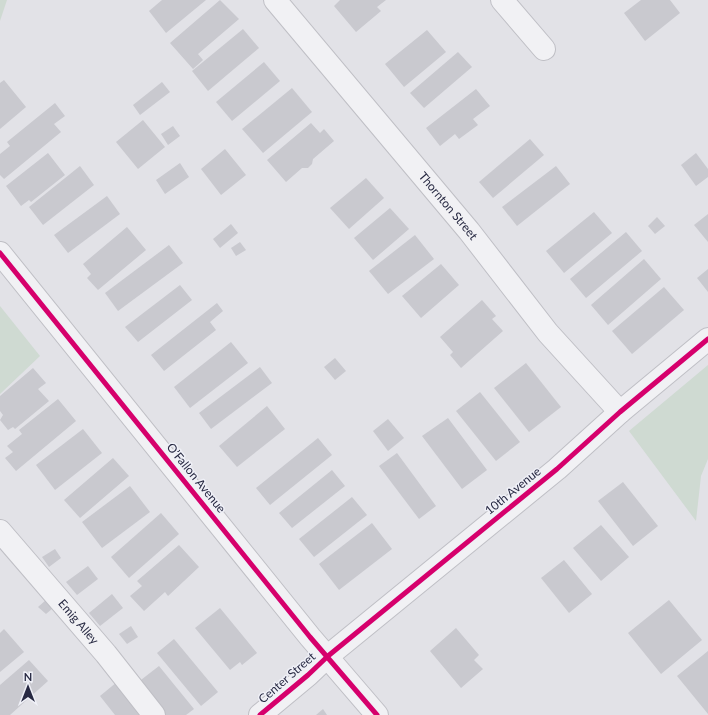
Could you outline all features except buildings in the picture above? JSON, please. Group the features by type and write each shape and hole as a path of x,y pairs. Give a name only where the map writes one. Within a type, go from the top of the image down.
{"street":[{"name":"Thornton Street","path":"275,0 469,231 548,333 620,412"},
{"path":"502,0 544,49"},
{"name":"O’Fallon Avenue","path":"0,253 310,637 328,656 377,715"},
{"name":"10th Avenue","path":"328,656 557,469 620,412 708,339"},
{"name":"Emig Alley","path":"0,532 106,654 154,715"},
{"name":"Center Street","path":"260,715 308,675 328,656"}],"shaded area":[{"path":"0,0 7,0 0,21"},
{"path":"0,306 40,356 0,394"},
{"path":"708,365 708,459 701,476 696,521 629,431"}],"cycle path":[{"path":"0,253 310,637 377,715"},
{"path":"260,715 308,675 328,656 557,469 620,412 708,339"}]}
